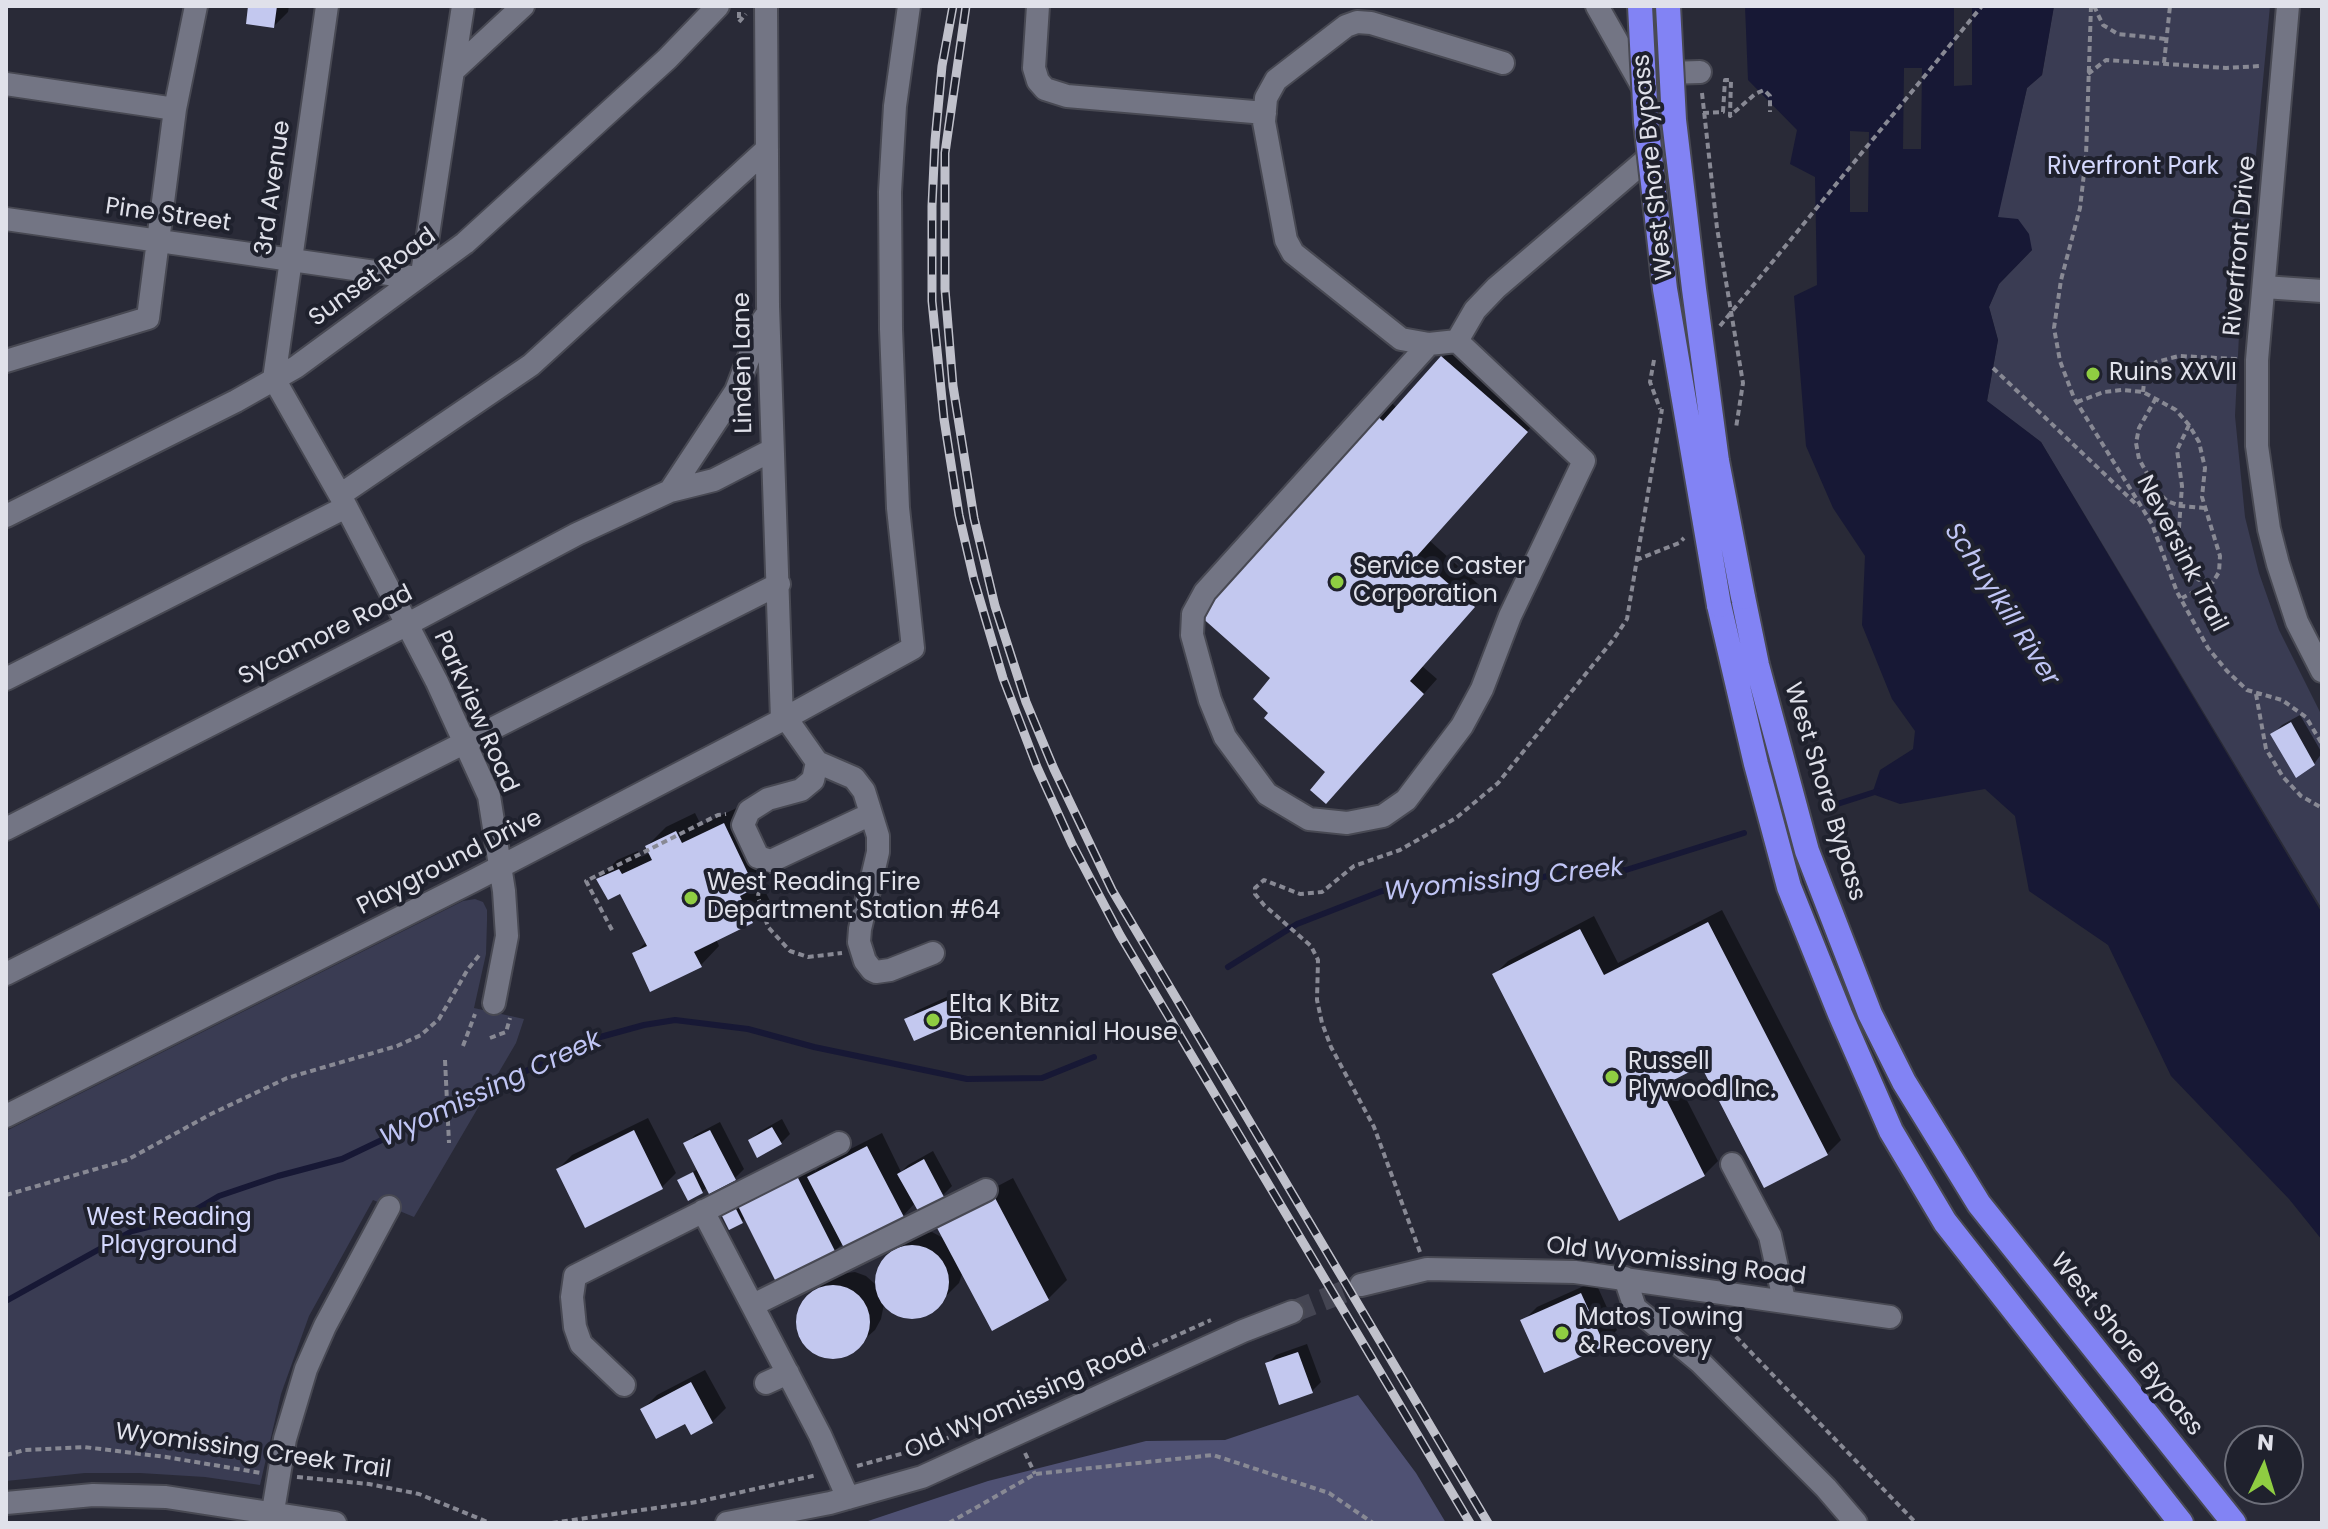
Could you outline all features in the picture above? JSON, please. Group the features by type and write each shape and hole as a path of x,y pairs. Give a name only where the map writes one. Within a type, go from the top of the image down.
{"highway":[{"name":"West Shore Bypass","path":"1640,6 1646,122 1665,289 1719,605 1789,887 1891,1131 1945,1222 2181,1523"},
{"name":"West Shore Bypass","path":"1668,6 1674,120 1717,461 1757,665 1807,851 1870,1014 1904,1082 1979,1204 2234,1523"}],"street":[{"path":"12,356 148,318 175,109 196,6"},
{"name":"3rd Avenue","path":"274,379 327,6"},
{"path":"419,276 463,6"},
{"path":"453,71 523,6"},
{"name":"Sunset Road","path":"6,516 236,401 296,367 476,232 667,59 718,6"},
{"name":"Linden Lane","path":"766,6 768,306 784,719"},
{"name":"Playground Drive","path":"6,1116 500,866 784,719 913,648 898,508 891,329 895,106 909,6"},
{"path":"1038,6 1034,68 1038,81 1045,89 1067,96 1265,113"},
{"path":"1457,341 1475,310 1496,288 1661,147 1658,114 1597,6"},
{"name":"Riverfront Drive","path":"2288,6 2257,360 2257,446 2269,529 2297,622 2322,671"},
{"path":"1429,344 1205,592 1193,614 1192,635 1210,700 1225,737 1267,794 1309,819 1347,823 1383,816 1406,800 1462,726 1482,689 1510,616 1584,461 1457,341 1429,344 1401,339 1293,253 1286,240 1264,122 1266,98 1276,80 1346,26 1357,22 1371,23 1503,63"},
{"path":"1637,74 1700,72"},
{"path":"6,84 175,109"},
{"path":"6,679 343,501 531,365 767,149"},
{"name":"Pine Street","path":"6,219 419,276"},
{"path":"2264,287 2322,291"},
{"path":"670,491 736,391 768,306"},
{"name":"Parkview Road","path":"274,379 343,501 465,742 489,796 507,936 493,1011"},
{"name":"Sycamore Road","path":"6,829 577,534 670,491 714,480 772,450"},
{"path":"6,974 779,584"},
{"path":"784,719 817,762 854,778 864,791 878,836 878,852 860,929 861,951 869,968 876,972 890,970 933,953"},
{"path":"817,762 813,780 801,790 768,799 749,811 743,825 758,857 771,861 871,814"},
{"path":"624,1385 581,1344 575,1327 572,1297 575,1276 839,1143"},
{"path":"1732,1164 1770,1236 1784,1300"},
{"path":"753,1305 986,1190"},
{"path":"272,1517 285,1439 306,1369 325,1326 389,1207"},
{"path":"703,1211 788,1373 848,1498"},
{"name":"Old Wyomissing Road","path":"1361,1285 1427,1269 1575,1272 1890,1317"},
{"path":"1625,1278 1635,1308 1700,1362 1826,1488 1856,1523"},
{"name":"Old Wyomissing Road","path":"727,1523 848,1498 941,1470 1243,1331 1292,1312"},
{"path":"766,1383 788,1373"},
{"path":"6,1503 51,1497 133,1495 272,1517 335,1523"}],"path":[{"path":"1712,337 1982,6"},
{"path":"2092,6 2103,25 2118,34 2166,39"},
{"name":"Neversink Trail","path":"2092,6 2086,156 2080,208 2061,280 2054,328 2060,361 2077,402 2152,524 2181,598 2208,648 2247,690 2282,700 2306,717 2320,735 2322,744"},
{"path":"2164,63 2170,6"},
{"path":"2088,74 2106,60 2226,68 2283,65"},
{"path":"1703,113 1723,112 1725,80 1731,80 1730,116 1764,90 1770,96 1770,112"},
{"path":"2143,392 2145,374 2156,362 2179,356 2257,360"},
{"path":"1993,368 2143,510"},
{"path":"2077,402 2104,392 2143,392 2176,410 2199,442 2205,468 2202,497 2220,556 2219,572 2213,582 2181,598"},
{"path":"2156,398 2139,428 2136,443 2139,459 2157,491 2167,501 2205,508"},
{"path":"1427,1269 1374,1127 1327,1035 1317,1000 1318,960 1311,946 1264,905 1255,894 1255,888 1264,880 1300,894 1322,892 1354,866 1400,850 1456,818 1498,783 1627,619 1664,403"},
{"path":"2189,425 2177,450 2182,486 2178,541 2188,571 2199,580 2213,582"},
{"path":"2256,694 2266,749 2283,777 2301,796 2322,808"},
{"path":"612,930 586,881 718,815 749,811"},
{"path":"771,861 761,874 758,897 768,927 790,951 808,957 861,951"},
{"path":"6,1195 127,1160 211,1114 287,1078 397,1046 421,1035 439,1019 480,953"},
{"path":"463,1046 493,1011 506,1032 490,1038"},
{"path":"445,1060 449,1143"},
{"path":"1693,1289 1916,1523"},
{"path":"552,1523 697,1502 891,1458 930,1446 1214,1319"},
{"name":"Wyomissing Creek Trail","path":"6,1455 25,1450 84,1447 280,1476 369,1484 419,1494 490,1523"},
{"path":"949,1523 1035,1474 1213,1455 1329,1493 1373,1523"}],"green space":[{"name":"Riverfront Park","path":"2054,6 2270,6 2239,335 2235,416 2245,517 2259,573 2279,630 2322,716 2322,909 2041,442 1987,401 1998,340 1989,307 1999,284 2032,250 1997,217 2027,88 2042,75"},
{"name":"West Reading Playground","path":"475,899 483,902 487,921 486,954 474,1008 524,1019 516,1043 414,1217 373,1200 309,1316 281,1394 260,1485 205,1477 140,1473 85,1473 6,1481 6,1131 463,901"}],"shaded area":[{"path":"1358,1395 1416,1473 1446,1523 862,1523 988,1481 1146,1441 1225,1440"}],"water":[{"name":"Schuylkill River","path":"1745,6 1954,6 1954,86 1972,85 1972,6 2054,6 2042,75 2027,88 1998,217 2018,219 2029,234 2032,250 1999,284 1989,307 1998,340 1987,401 2041,442 2322,913 2322,1240 2289,1199 2171,1076 2108,945 2029,891 2015,816 1985,789 1900,804 1872,794 1880,770 1913,749 1915,731 1892,699 1862,625 1865,556 1833,508 1806,446 1794,296 1817,285 1815,177 1790,164 1797,130 1748,80","holes":["1904,68 1922,68 1921,149 1903,149","1850,131 1869,132 1868,212 1850,212"]}],"building":[{"path":"248,6 277,6 274,28 246,24"},
{"name":"Service Caster Corporation","path":"1441,356 1528,432 1417,556 1475,607 1410,681 1424,694 1326,804 1310,790 1325,772 1264,718 1268,713 1253,699 1270,678 1199,615 1376,415 1383,421"},
{"path":"2291,722 2315,765 2296,778 2270,734"},
{"path":"724,823 755,888 740,896 753,923 694,952 702,967 650,992 632,953 647,946 620,894 608,900 596,879 619,869 622,874 652,860 645,846 676,831 682,843"},
{"name":"Russell Plywood Inc.","path":"1708,922 1828,1155 1764,1188 1701,1066 1660,1087 1705,1176 1619,1221 1492,974 1580,929 1604,975"},
{"name":"Elta K Bitz Bicentennial House","path":"953,998 962,1020 914,1041 904,1019"},
{"path":"772,1127 782,1144 757,1158 748,1140"},
{"path":"634,1130 663,1189 585,1228 556,1169"},
{"path":"710,1130 736,1180 709,1194 683,1143"},
{"path":"867,1146 904,1217 844,1248 807,1177"},
{"path":"924,1159 944,1197 918,1211 897,1174"},
{"path":"693,1172 703,1193 688,1201 677,1180"},
{"path":"795,1172 836,1253 776,1282 736,1202"},
{"path":"994,1196 1049,1300 992,1331 936,1226"},
{"path":"732,1201 743,1223 729,1230 718,1208"},
{"path":"912,1245 933,1251 943,1261 949,1282 943,1303 933,1313 912,1319 891,1313 881,1303 875,1282 881,1261 891,1251"},
{"path":"833,1285 854,1291 864,1301 870,1322 864,1343 854,1353 833,1359 812,1353 802,1343 796,1322 802,1301 812,1291"},
{"name":"Matos Towing & Recovery","path":"1581,1293 1605,1346 1544,1373 1520,1320"},
{"path":"1298,1352 1313,1393 1279,1405 1265,1363"},
{"path":"691,1382 713,1423 691,1435 685,1424 656,1439 640,1409"}],"waterway":[{"name":"Wyomissing Creek","path":"1828,807 1878,791"},
{"name":"Wyomissing Creek","path":"1228,967 1297,924 1382,891 1503,886 1575,870 1626,870 1744,833"},
{"name":"Wyomissing Creek","path":"6,1301 132,1231 180,1219 219,1196 342,1159 593,1039 644,1025 675,1020 748,1029 814,1047 967,1079 1042,1078 1094,1057"}],"tunnel":[{"path":"1292,1312 1361,1285"}],"railway":[{"path":"953,6 942,66 935,141 932,301 944,419 959,515 974,580 1003,678 1037,767 1072,844 1120,935 1470,1523"},
{"path":"966,6 945,153 945,289 953,386 974,518 995,606 1026,702 1054,769 1112,890 1488,1523"}],"place":[{"name":"Ruins XXVII","path":"2093,374"},
{"name":"Service Caster Corporation","path":"1337,582"},
{"name":"West Reading Fire Department Station #64","path":"691,898"},
{"name":"Elta K Bitz Bicentennial House","path":"933,1020"},
{"name":"Russell Plywood Inc.","path":"1612,1077"},
{"name":"Matos Towing & Recovery","path":"1562,1333"}]}
